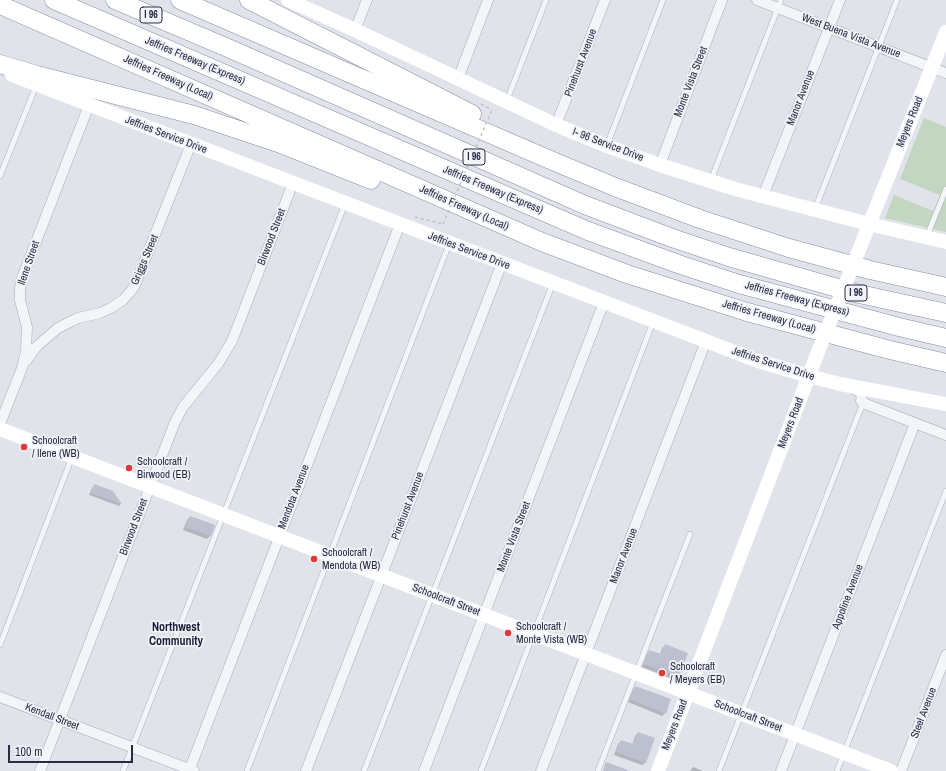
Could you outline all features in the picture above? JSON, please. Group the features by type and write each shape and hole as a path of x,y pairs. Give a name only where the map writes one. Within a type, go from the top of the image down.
{"highway":[{"name":"Jeffries Freeway (Express)","path":"54,0 588,231 681,265 739,284 899,327 946,338"},
{"name":"Jeffries Freeway (Express)","path":"115,0 578,202 729,257 855,293 946,313"},
{"name":"I 96","path":"180,0 548,159 700,220 788,248 870,270 946,287"},
{"path":"249,0 516,137 548,159"},
{"name":"Jeffries Freeway (Local)","path":"0,5 542,242 627,274 747,312 943,363"},
{"path":"0,64 37,75 194,115 285,146 393,190 456,205"}],"street":[{"name":"I- 96 Service Drive","path":"288,0 305,4 506,102 606,146 660,165 763,196 869,224 946,242"},
{"path":"356,30 367,0"},
{"path":"458,79 488,0"},
{"name":"Pinehurst Avenue","path":"556,125 605,0"},
{"name":"Monte Vista Street","path":"660,165 722,0"},
{"name":"West Buena Vista Avenue","path":"757,0 779,4 829,28 946,73"},
{"name":"Manor Avenue","path":"763,196 840,0"},
{"name":"Meyers Road","path":"658,771 818,352 946,32"},
{"name":"Jeffries Service Drive","path":"0,71 758,361 809,376 847,385 946,404"},
{"name":"Ilene Street","path":"0,424 22,368 26,351 28,337 27,327 20,300 22,278 89,106"},
{"name":"Griggs Street","path":"22,368 36,347 58,328 78,318 100,313 111,308 123,300 136,285 191,144"},
{"name":"Birwood Street","path":"40,771 178,415 218,364 232,341 293,183"},
{"name":"Mendota Avenue","path":"191,770 279,536 400,224"},
{"name":"Pinehurst Avenue","path":"306,771 502,263"},
{"name":"Monte Vista Street","path":"424,771 604,302"},
{"name":"Manor Avenue","path":"541,771 706,342"},
{"path":"847,385 862,394 861,400 863,403 946,435"},
{"name":"Appoline Avenue","path":"781,771 915,423"},
{"name":"Schoolcraft Street","path":"0,429 891,771"},
{"name":"Steel Avenue","path":"901,771 946,655"},
{"name":"Kendall Street","path":"0,697 191,770"}],"lane":[{"path":"506,102 546,0"},
{"path":"606,146 663,0"},
{"path":"815,209 897,0"},
{"path":"711,181 779,4"},
{"path":"0,176 36,85"},
{"path":"926,238 946,189"},
{"path":"123,771 346,203"},
{"path":"247,771 450,243"},
{"path":"364,771 553,283"},
{"path":"480,771 654,322"},
{"path":"719,771 863,403"},
{"path":"0,645 72,456"},
{"path":"837,771 946,491"},
{"path":"598,771 690,534"}],"path":[{"path":"443,224 492,110"}],"green space":[{"path":"924,118 946,127 946,232 885,218 894,195 933,211 940,195 900,179"}],"building":[{"path":"94,484 113,491 122,504 91,493"},
{"path":"190,516 215,525 211,536 185,527"},
{"path":"665,644 688,653 679,677 644,664 649,650 661,654"},
{"path":"635,686 671,699 666,714 630,699"},
{"path":"638,732 655,738 646,763 616,752 621,740 633,744"},
{"path":"606,762 628,770 603,771"}],"place":[{"name":"Schoolcraft / Ilene (WB)","path":"24,447"},
{"name":"Schoolcraft / Birwood (EB)","path":"129,468"},
{"name":"Schoolcraft / Mendota (WB)","path":"314,559"},
{"name":"Schoolcraft / Monte Vista (WB)","path":"508,633"},
{"name":"Schoolcraft / Meyers (EB)","path":"662,673"}],"district":[{"name":"Northwest Community","path":"176,635"}]}
